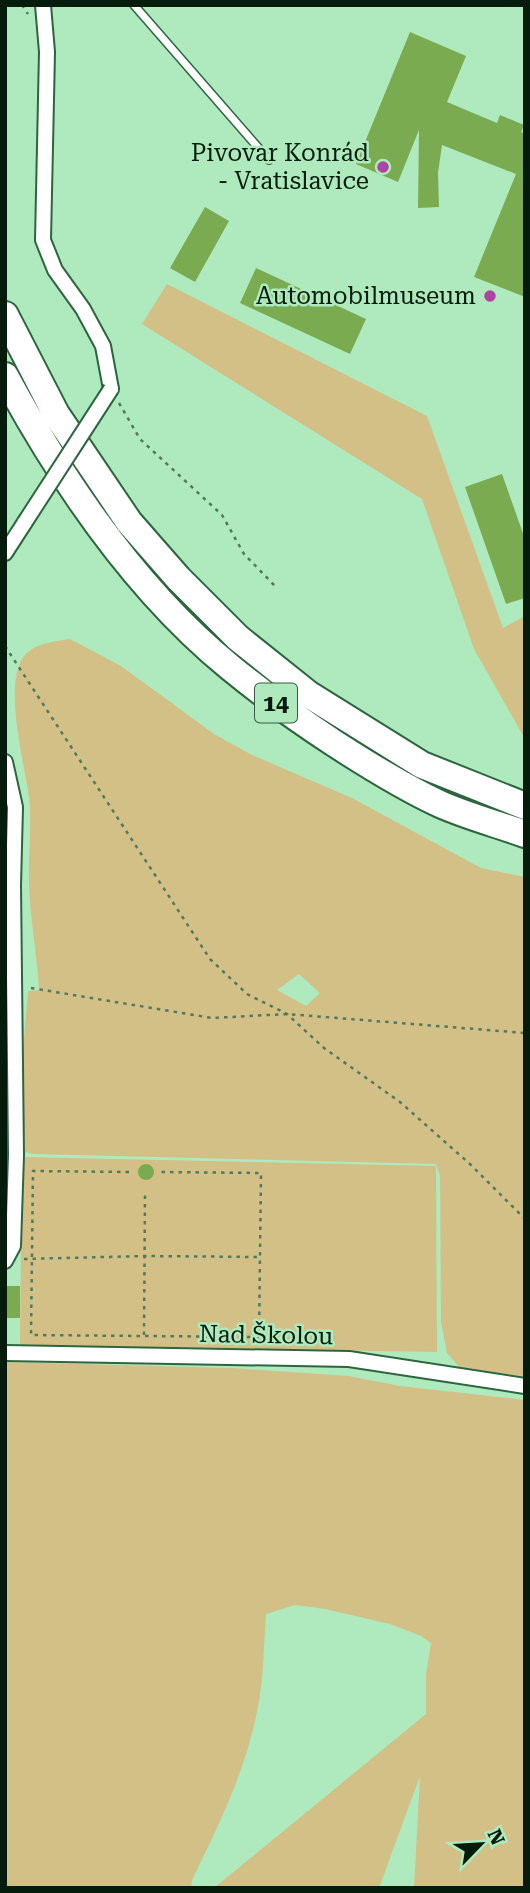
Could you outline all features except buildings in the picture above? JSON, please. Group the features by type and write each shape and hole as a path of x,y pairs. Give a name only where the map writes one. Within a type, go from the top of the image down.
{"highway":[{"name":"14","path":"5,315 56,414 129,522 177,578 237,638 307,694 422,765 525,806"},
{"name":"14","path":"5,376 38,437 80,500 130,565 187,628 230,667 291,715 371,766 441,804 525,834"}],"street":[{"path":"5,553 111,388 103,346 83,309 55,270 43,240 47,52 43,5"},
{"path":"5,762 16,807 9,961 14,985 13,1260"},
{"name":"Nad Školou","path":"5,1353 349,1359 525,1386"}],"lane":[{"path":"134,5 269,160"}],"path":[{"path":"111,388 140,439 222,515 244,554 276,587"},
{"path":"5,646 211,959 247,994 287,1014 324,1048 400,1101 471,1165 525,1219"},
{"path":"14,985 212,1018 287,1014 525,1033"},
{"path":"129,1172 33,1171 31,1335 259,1337 261,1173 162,1172"},
{"path":"144,1336 145,1195"},
{"path":"13,1260 145,1256 260,1257"}],"shaded area":[{"path":"167,284 427,416 503,628 525,616 525,739 474,649 422,499 142,324"},
{"path":"70,639 121,666 214,734 252,755 352,798 481,868 525,877 525,1376 462,1370 447,1353 441,1322 440,1176 436,1164 25,1152 21,1074 28,991 39,990 30,896 29,797 17,729 16,677 20,663 34,648","holes":["299,974 320,993 306,1006 277,990"]},
{"path":"22,1157 436,1166 437,1352 20,1345"},
{"path":"5,1362 231,1368 349,1376 400,1386 525,1400 525,1888 414,1888 420,1776 379,1888 214,1888 426,1714 426,1674 431,1643 421,1636 390,1624 295,1605 266,1614 261,1684 250,1742 191,1888 5,1888"}],"place":[{"name":"Pivovar Konrád - Vratislavice","path":"383,167"},
{"name":"Automobilmuseum","path":"490,296"}]}
